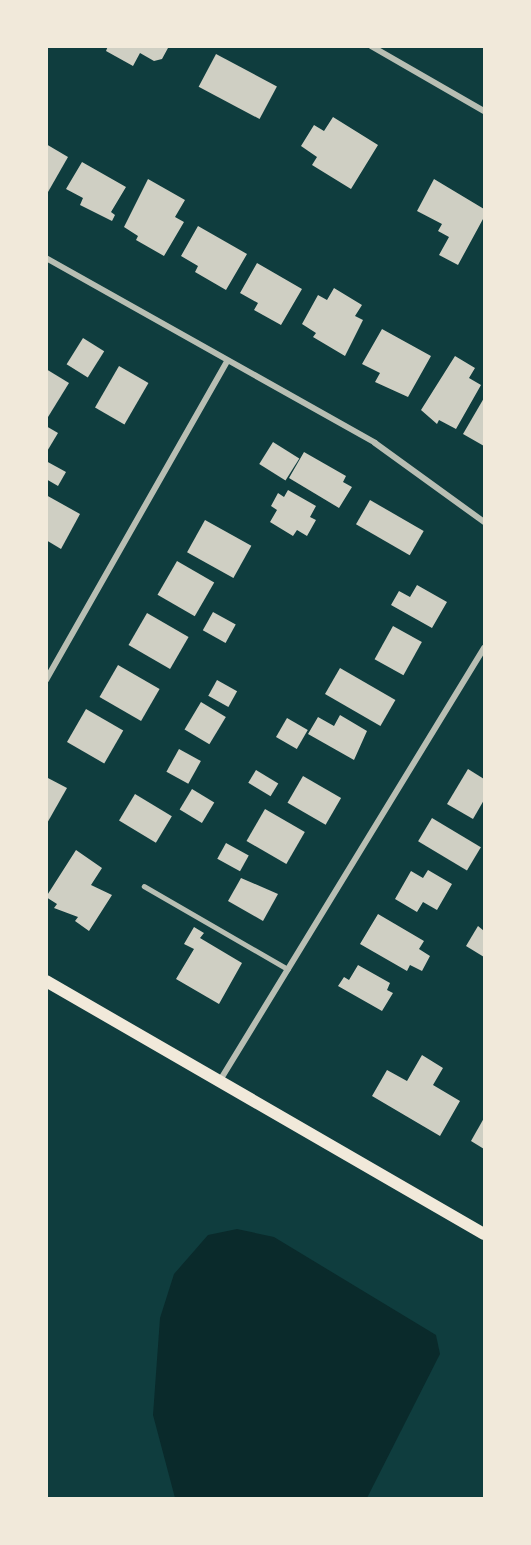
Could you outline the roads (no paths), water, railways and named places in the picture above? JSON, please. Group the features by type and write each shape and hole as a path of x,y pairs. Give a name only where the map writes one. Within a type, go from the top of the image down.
{"main road":[{"path":"46,981 484,1234"}],"street":[{"path":"371,46 484,111"},
{"path":"46,258 375,443 484,522"},
{"path":"46,680 227,361"},
{"path":"219,1082 484,648"}],"lane":[{"path":"144,886 288,969"}],"water":[{"path":"237,1229 274,1237 436,1335 440,1354 367,1498 175,1498 153,1415 160,1318 174,1274 208,1235"}]}
